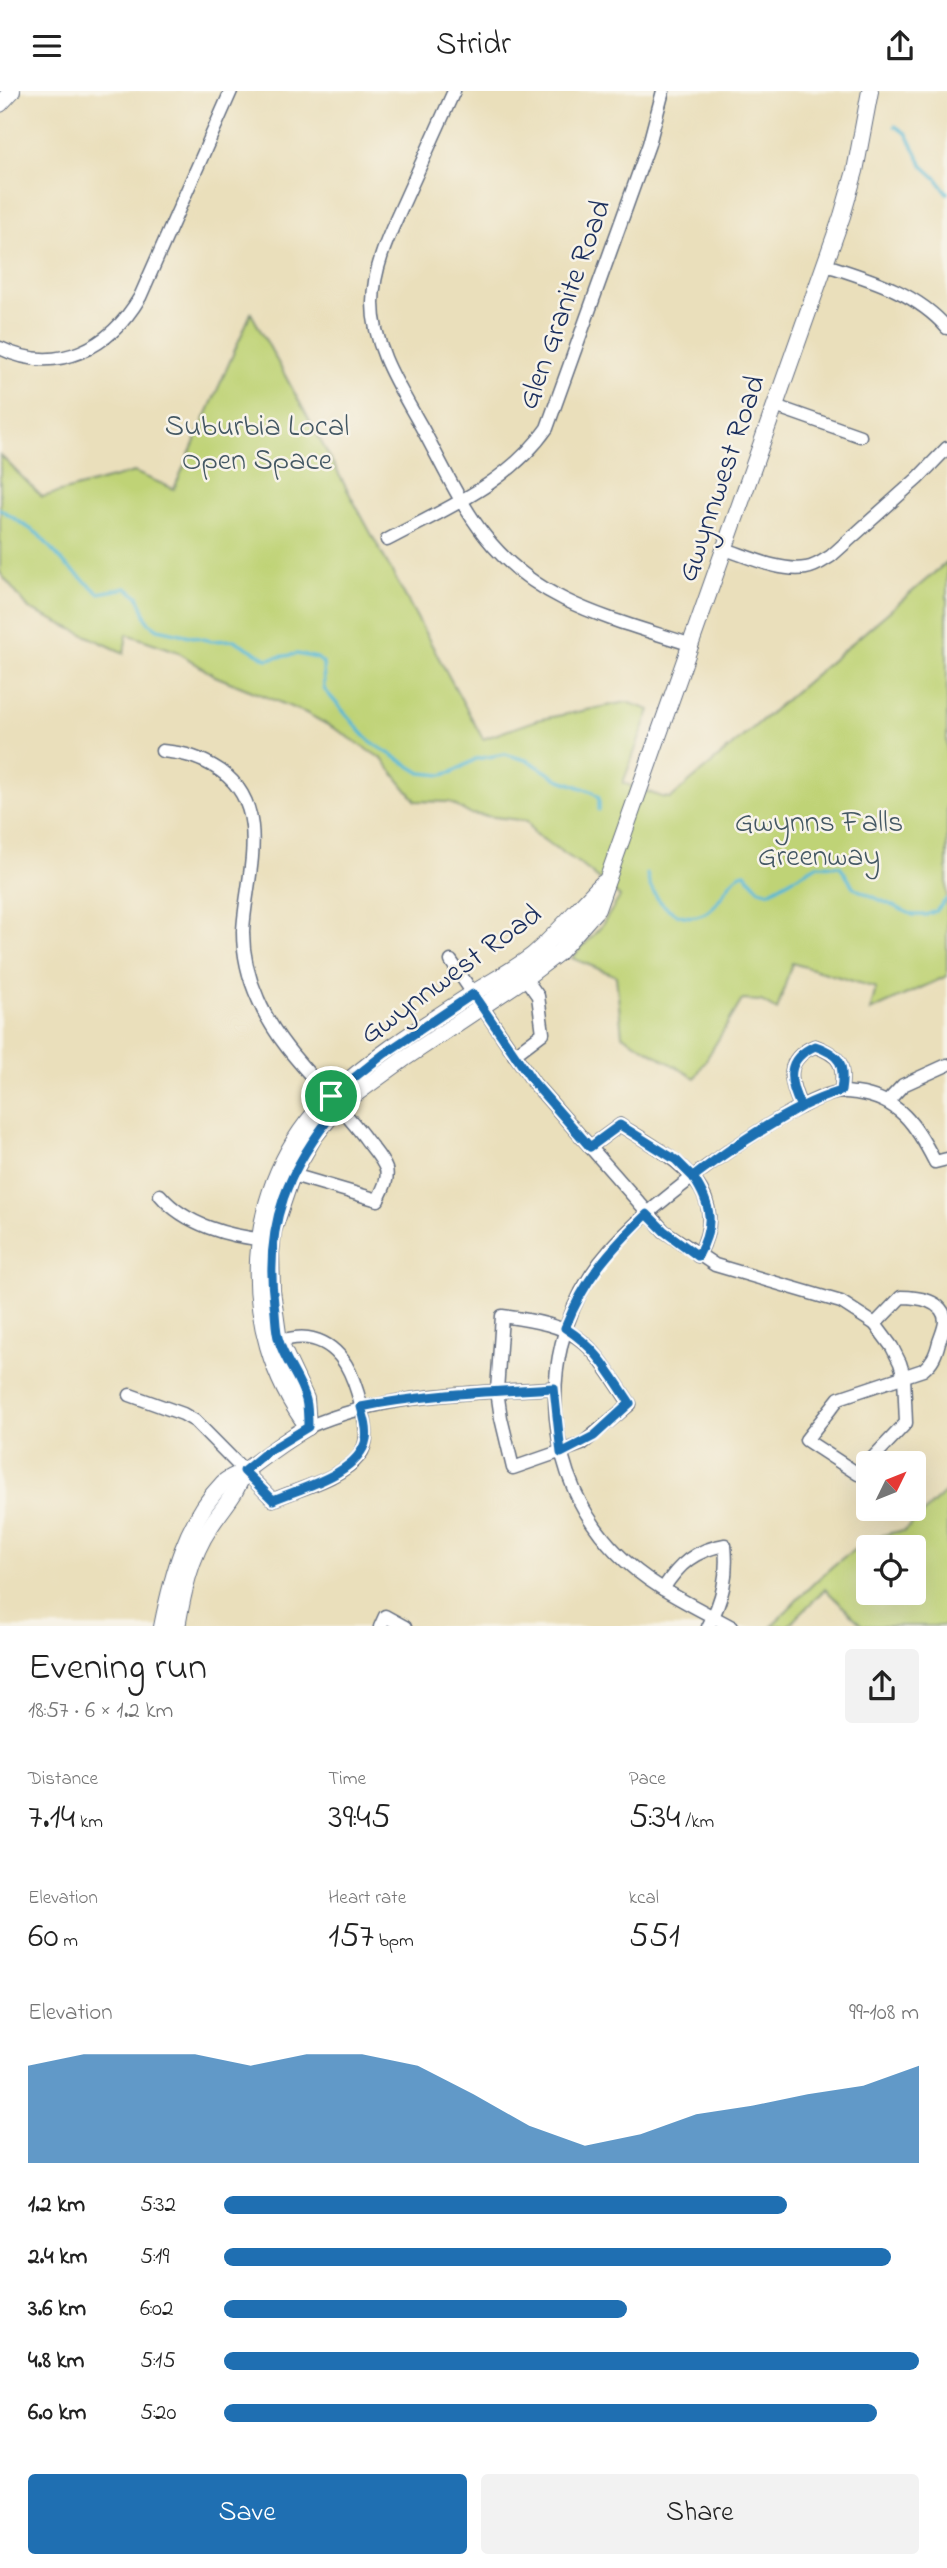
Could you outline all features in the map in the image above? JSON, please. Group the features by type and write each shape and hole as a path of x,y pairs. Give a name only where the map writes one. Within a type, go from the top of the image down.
{"street":[{"path":"0,104 12,91"},
{"path":"0,348 25,357 65,358 97,344 116,330 140,297 231,91"},
{"path":"454,91 385,246 376,277 373,303 383,352 462,500 483,534 504,558 523,576 549,593 583,609 692,645"},
{"name":"Glen Granite Road","path":"387,540 500,477 536,445 547,428 649,144 663,91"},
{"name":"Gwynnwest Road","path":"308,1427 294,1408 257,1293 265,1240 297,1137 312,1116 335,1101 384,1054 477,1001 521,972 532,955 608,879 826,265 855,171 870,91"},
{"path":"826,265 898,292 933,314 947,328"},
{"path":"775,406 860,436"},
{"path":"725,549 767,563 790,567 806,568 818,564 831,556 917,479 947,448"},
{"path":"162,751 188,754 206,761 229,777 245,798 250,809 253,835 243,933 246,964 256,995 276,1034 335,1101 386,1170 387,1177 379,1200 286,1173"},
{"path":"451,961 534,1083 664,1231 698,1256 737,1273 841,1302 875,1324 897,1356 904,1376 906,1423 879,1451"},
{"path":"514,1055 543,1033 538,996 521,972"},
{"path":"801,1107 790,1077 803,1051 815,1046 838,1058 844,1073 841,1091"},
{"path":"888,1101 903,1085 947,1065"},
{"path":"732,1626 711,1621 637,1571 601,1535 573,1487 561,1453 554,1388 565,1328 577,1298 593,1272 647,1214 693,1177 801,1107 841,1091 888,1101 919,1132 935,1162 947,1159"},
{"path":"590,1147 620,1125 676,1160 693,1177 705,1196 709,1218 707,1240 698,1256"},
{"path":"160,1195 183,1216 203,1226 265,1240"},
{"path":"856,1473 806,1440 838,1398 923,1370 931,1364 945,1321 936,1304 914,1297 901,1297 875,1324"},
{"path":"502,1316 565,1328 594,1350 630,1403 594,1436 561,1453 513,1468 497,1391 502,1316"},
{"path":"130,1395 195,1421 273,1500 352,1464 366,1443 367,1432 354,1377 337,1353 312,1338 272,1343"},
{"path":"162,1626 172,1575 190,1531 224,1482 308,1427 361,1407 402,1399 554,1388"},
{"path":"177,1626 185,1583 199,1548 209,1528 237,1491 244,1471"},
{"path":"663,1588 684,1561 699,1551 725,1545 726,1581 711,1621"},
{"path":"380,1626 385,1616 405,1626"}],"green space":[{"name":"Gwynns Falls Greenway","path":"251,313 483,739 537,720 627,702 650,710 623,783 671,798 947,562 947,976 870,1011 876,988 792,963 777,1010 761,1001 742,1000 695,1078 622,1035 616,976 572,958 600,928 620,897 583,866 535,834 527,821 470,814 449,802 416,801 382,759 306,713 215,676 176,651 127,634 124,653 29,609 0,573 0,455 42,497 134,472 174,489"},
{"path":"947,1491 947,1626 863,1626 825,1589 788,1626 772,1626 815,1582 856,1549 856,1605 926,1605 926,1535 884,1535 904,1531 915,1521 926,1521 926,1511"}],"waterway":[{"path":"895,126 907,134 923,166 947,193"},
{"path":"0,509 38,534 66,565 99,593 126,588 138,596 148,622 158,629 212,641 234,640 267,659 297,654 317,658 323,663 324,689 364,735 372,743 421,773 442,775 476,759 505,754 529,761 558,779 593,792 599,797 599,810"},
{"path":"647,874 659,900 674,913 683,916 703,914 710,910 739,875 745,873 759,889 769,892 817,865 840,866 854,888 913,915 926,915 936,911 947,899"}],"route":[{"path":"331,1096 339,1106 314,1137 292,1175 273,1231 272,1291 279,1341 306,1399 308,1427 267,1452 244,1471 273,1500 352,1464 366,1443 367,1432 361,1407 442,1395 554,1388 561,1453 594,1436 630,1403 594,1350 565,1328 577,1298 593,1272 647,1214 679,1244 698,1256 707,1240 709,1218 705,1196 693,1177 801,1107 841,1091 844,1073 838,1058 829,1051 815,1046 803,1051 790,1077 793,1092 801,1107 740,1144 693,1177 676,1160 620,1125 590,1147 534,1083 473,994 384,1054 331,1096"}],"park label":[{"name":"Suburbia Local Open Space","path":"257,442"}]}
